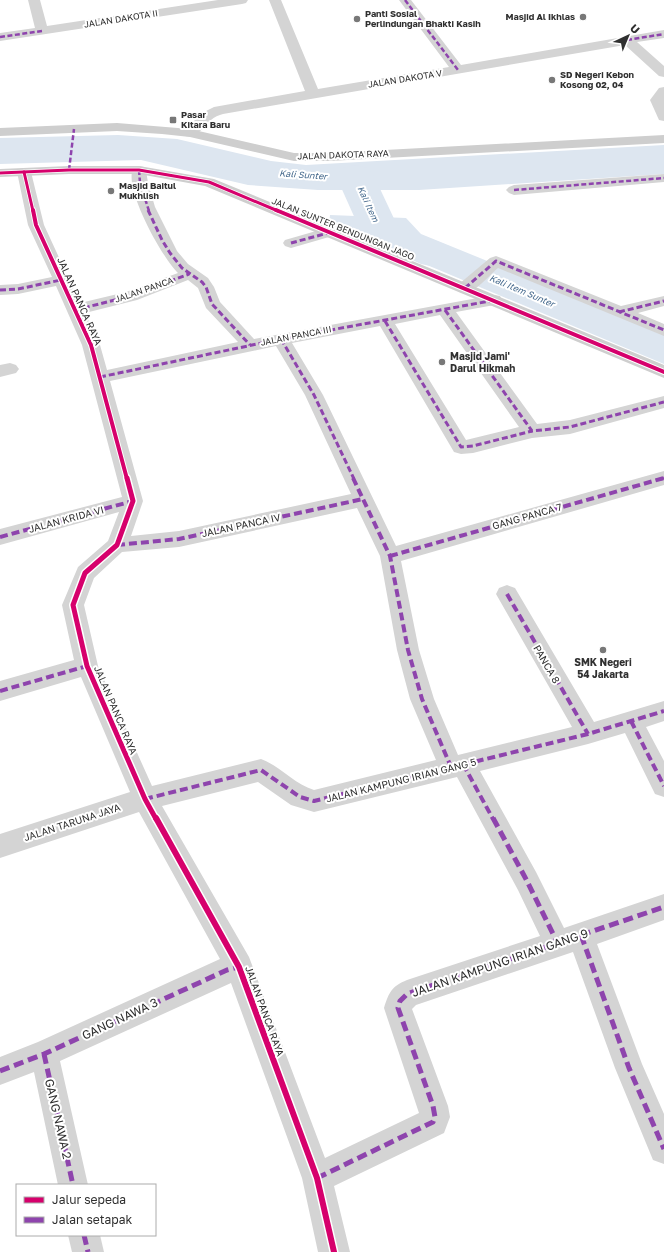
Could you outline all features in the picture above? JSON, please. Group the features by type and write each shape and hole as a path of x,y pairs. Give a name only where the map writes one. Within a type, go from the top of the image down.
{"street":[{"path":"34,0 42,31"},
{"name":"JALAN DAKOTA II","path":"0,37 242,0"},
{"path":"275,0 313,93"},
{"path":"405,0 458,70"},
{"name":"JALAN DAKOTA V","path":"190,133 206,116 219,110 664,34"},
{"path":"628,40 664,73"},
{"path":"664,91 657,100 664,117"},
{"name":"JALAN DAKOTA RAYA","path":"0,132 117,127 190,133 294,157 329,157 664,139"},
{"path":"139,170 140,183 147,207 162,240 182,268 202,282 206,287 212,304 250,345"},
{"name":"JALAN SUNTER BENDUNGAN JAGO","path":"0,172 139,170 209,182 467,287 494,300 664,372"},
{"name":"JALAN PANCA RAYA","path":"24,172 36,225 91,345 133,501 117,545 85,573 73,605 87,666 145,799 239,967 316,1178 334,1252"},
{"path":"514,190 664,178"},
{"path":"291,243 330,232"},
{"path":"467,287 496,261 664,330"},
{"name":"JALAN PANCA","path":"75,310 131,296 189,274"},
{"path":"0,290 18,289 62,280"},
{"name":"JALAN PANCA III","path":"100,378 250,345 494,300"},
{"path":"619,312 664,301"},
{"path":"445,310 532,431"},
{"path":"385,321 461,447 473,446 532,431 570,427 664,402"},
{"path":"281,339 314,395 390,556 408,650 422,700 457,766 527,881 593,971 629,1068 664,1149"},
{"name":"GANG PANCA 7","path":"390,556 664,478"},
{"name":"JALAN PANCA IV","path":"117,545 180,538 363,499"},
{"name":"JALAN KRIDA VI","path":"0,537 133,501"},
{"name":"PANCA 8","path":"507,594 588,734"},
{"path":"0,691 87,666"},
{"name":"JALAN KAMPUNG IRIAN GANG 5","path":"145,799 260,770 300,796 314,802 588,734 664,711"},
{"path":"631,721 664,786"},
{"name":"JALAN TARUNA JAYA","path":"0,846 145,799"},
{"name":"JALAN KAMPUNG IRIAN GANG 9","path":"316,1178 433,1122 435,1117 433,1106 398,1008 400,1001 407,994 664,907"},
{"name":"GANG NAWA 3","path":"0,1071 44,1054 227,970 239,967"},
{"name":"GANG NAWA 2","path":"44,1054 73,1184"},
{"path":"84,1236 88,1252"}],"water":[{"name":"Kali Sunter","path":"118,135 177,139 271,161 306,165 664,145 664,174 419,190 318,190 248,185 141,160 0,164 0,138"},
{"name":"Kali Item Sunter","path":"330,215 406,218 421,234 664,333 664,364 329,224"}],"waterway":[{"name":"Kali Item","path":"355,176 381,232 435,255"}],"marked path":[{"path":"405,0 458,70"},
{"path":"0,37 42,31"},
{"path":"627,40 664,34"},
{"path":"69,170 74,129"},
{"path":"139,170 140,183 147,207 162,240 170,253 182,268 202,282 206,287 212,304 250,345"},
{"path":"514,190 664,178"},
{"path":"291,243 328,233"},
{"path":"465,288 496,261 664,330"},
{"path":"75,310 131,296 189,274"},
{"path":"0,290 18,289 61,280"},
{"path":"100,377 281,339 490,301"},
{"path":"619,312 664,301"},
{"path":"445,310 532,431 570,427 664,402"},
{"path":"385,321 461,447 473,446 532,431"},
{"path":"281,339 314,395 390,556 408,650 422,699 451,767"},
{"path":"390,556 664,478"},
{"path":"117,545 179,539 363,499"},
{"path":"0,537 133,501"},
{"path":"507,594 588,734"},
{"path":"0,691 87,666"},
{"path":"145,799 261,770 300,797 314,801 588,734 664,711"},
{"path":"631,721 664,786"},
{"path":"463,764 527,881 558,944"},
{"path":"317,1178 433,1122 435,1117 433,1106 398,1008 400,1001 407,994 664,907"},
{"path":"581,935 629,1068 664,1149"},
{"path":"0,1071 44,1054 227,970 239,967"},
{"path":"44,1054 73,1184"},
{"path":"84,1236 88,1252"}],"cycle path":[{"path":"0,173 69,170 139,170 209,182 664,372"},
{"path":"24,172 36,225 91,345 133,501 117,545 85,573 73,605 87,666 145,799 239,967 317,1178 334,1252"}],"place":[{"name":"Masjid Al Ikhlas","path":"583,17"},
{"name":"Panti Sosial Perlindungan Bhakti Kasih","path":"357,19"},
{"name":"SD Negeri Kebon Kosong 02, 04","path":"552,80"},
{"name":"Pasar Kitara Baru","path":"173,120"},
{"name":"Masjid Baitul Mukhlish","path":"111,191"},
{"name":"Masjid Jami' Darul Hikmah","path":"442,362"},
{"name":"SMK Negeri 54 Jakarta","path":"603,650"}]}
